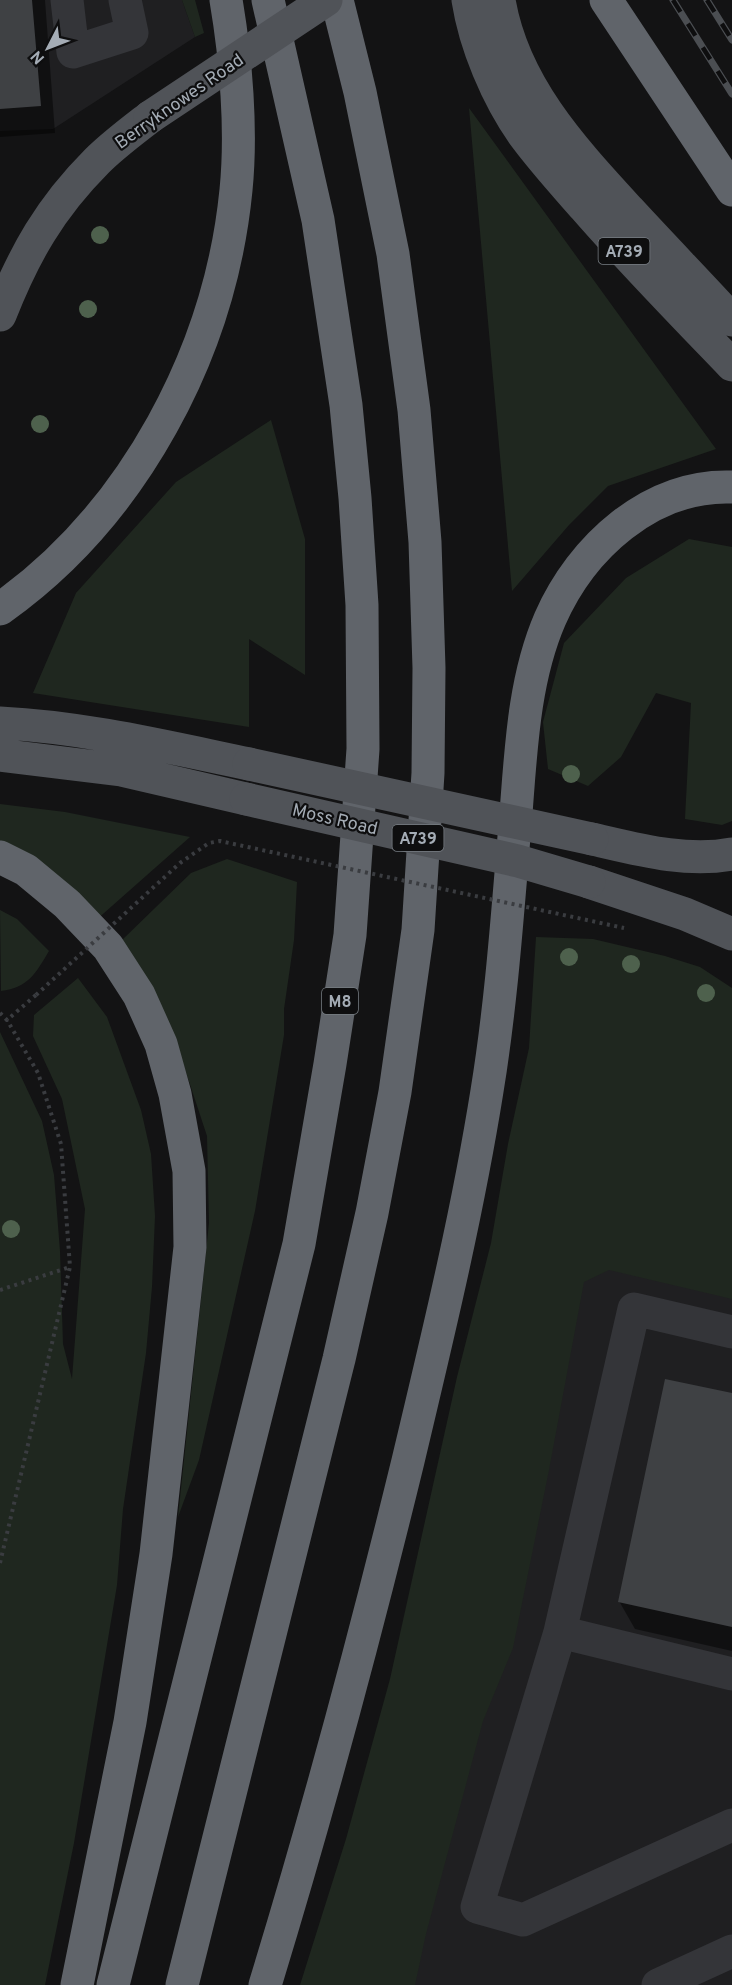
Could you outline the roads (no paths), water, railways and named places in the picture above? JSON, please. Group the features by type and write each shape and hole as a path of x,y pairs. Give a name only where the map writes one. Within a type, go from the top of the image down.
{"highway":[{"path":"0,609 19,596 69,552 105,511 135,470 170,410 192,364 218,288 236,190 238,122 226,0"},
{"name":"M8","path":"113,1985 298,1244 350,935 363,749 362,605 355,498 346,405 318,220 268,0"},
{"path":"182,1985 342,1348 372,1213 395,1092 418,930 428,773 429,668 425,542 414,410 393,254 360,92 337,0"},
{"path":"606,0 732,190"},
{"path":"265,1985 303,1860 379,1579 420,1412 469,1193 488,1090 500,990 523,733 531,683 541,646 550,619 569,584 594,550 620,526 650,506 687,492 732,487"},
{"path":"0,857 26,870 67,904 108,947 139,995 161,1044 175,1094 189,1171 190,1247 156,1554 130,1722 77,1985"}],"main road":[{"name":"Berryknowes Road","path":"0,315 33,242 51,214 98,159 150,117 326,0"},
{"name":"A739","path":"468,0 471,21 480,51 535,125 579,154 732,320"},
{"name":"A739","path":"498,0 506,31 532,90 535,125 550,169 607,234 732,365"},
{"name":"Moss Road","path":"0,723 123,737 592,839 680,855 732,854"},
{"name":"Moss Road","path":"0,755 121,771 518,861 685,914 732,934"}],"lane":[{"path":"67,0 74,52 132,33 125,0"},
{"path":"732,1332 634,1309 560,1632 477,1907 523,1920 732,1825"},
{"path":"560,1632 732,1674"},
{"path":"658,1985 732,1952"}],"railway":[{"path":"673,0 732,94"},
{"path":"707,0 732,40"}]}
